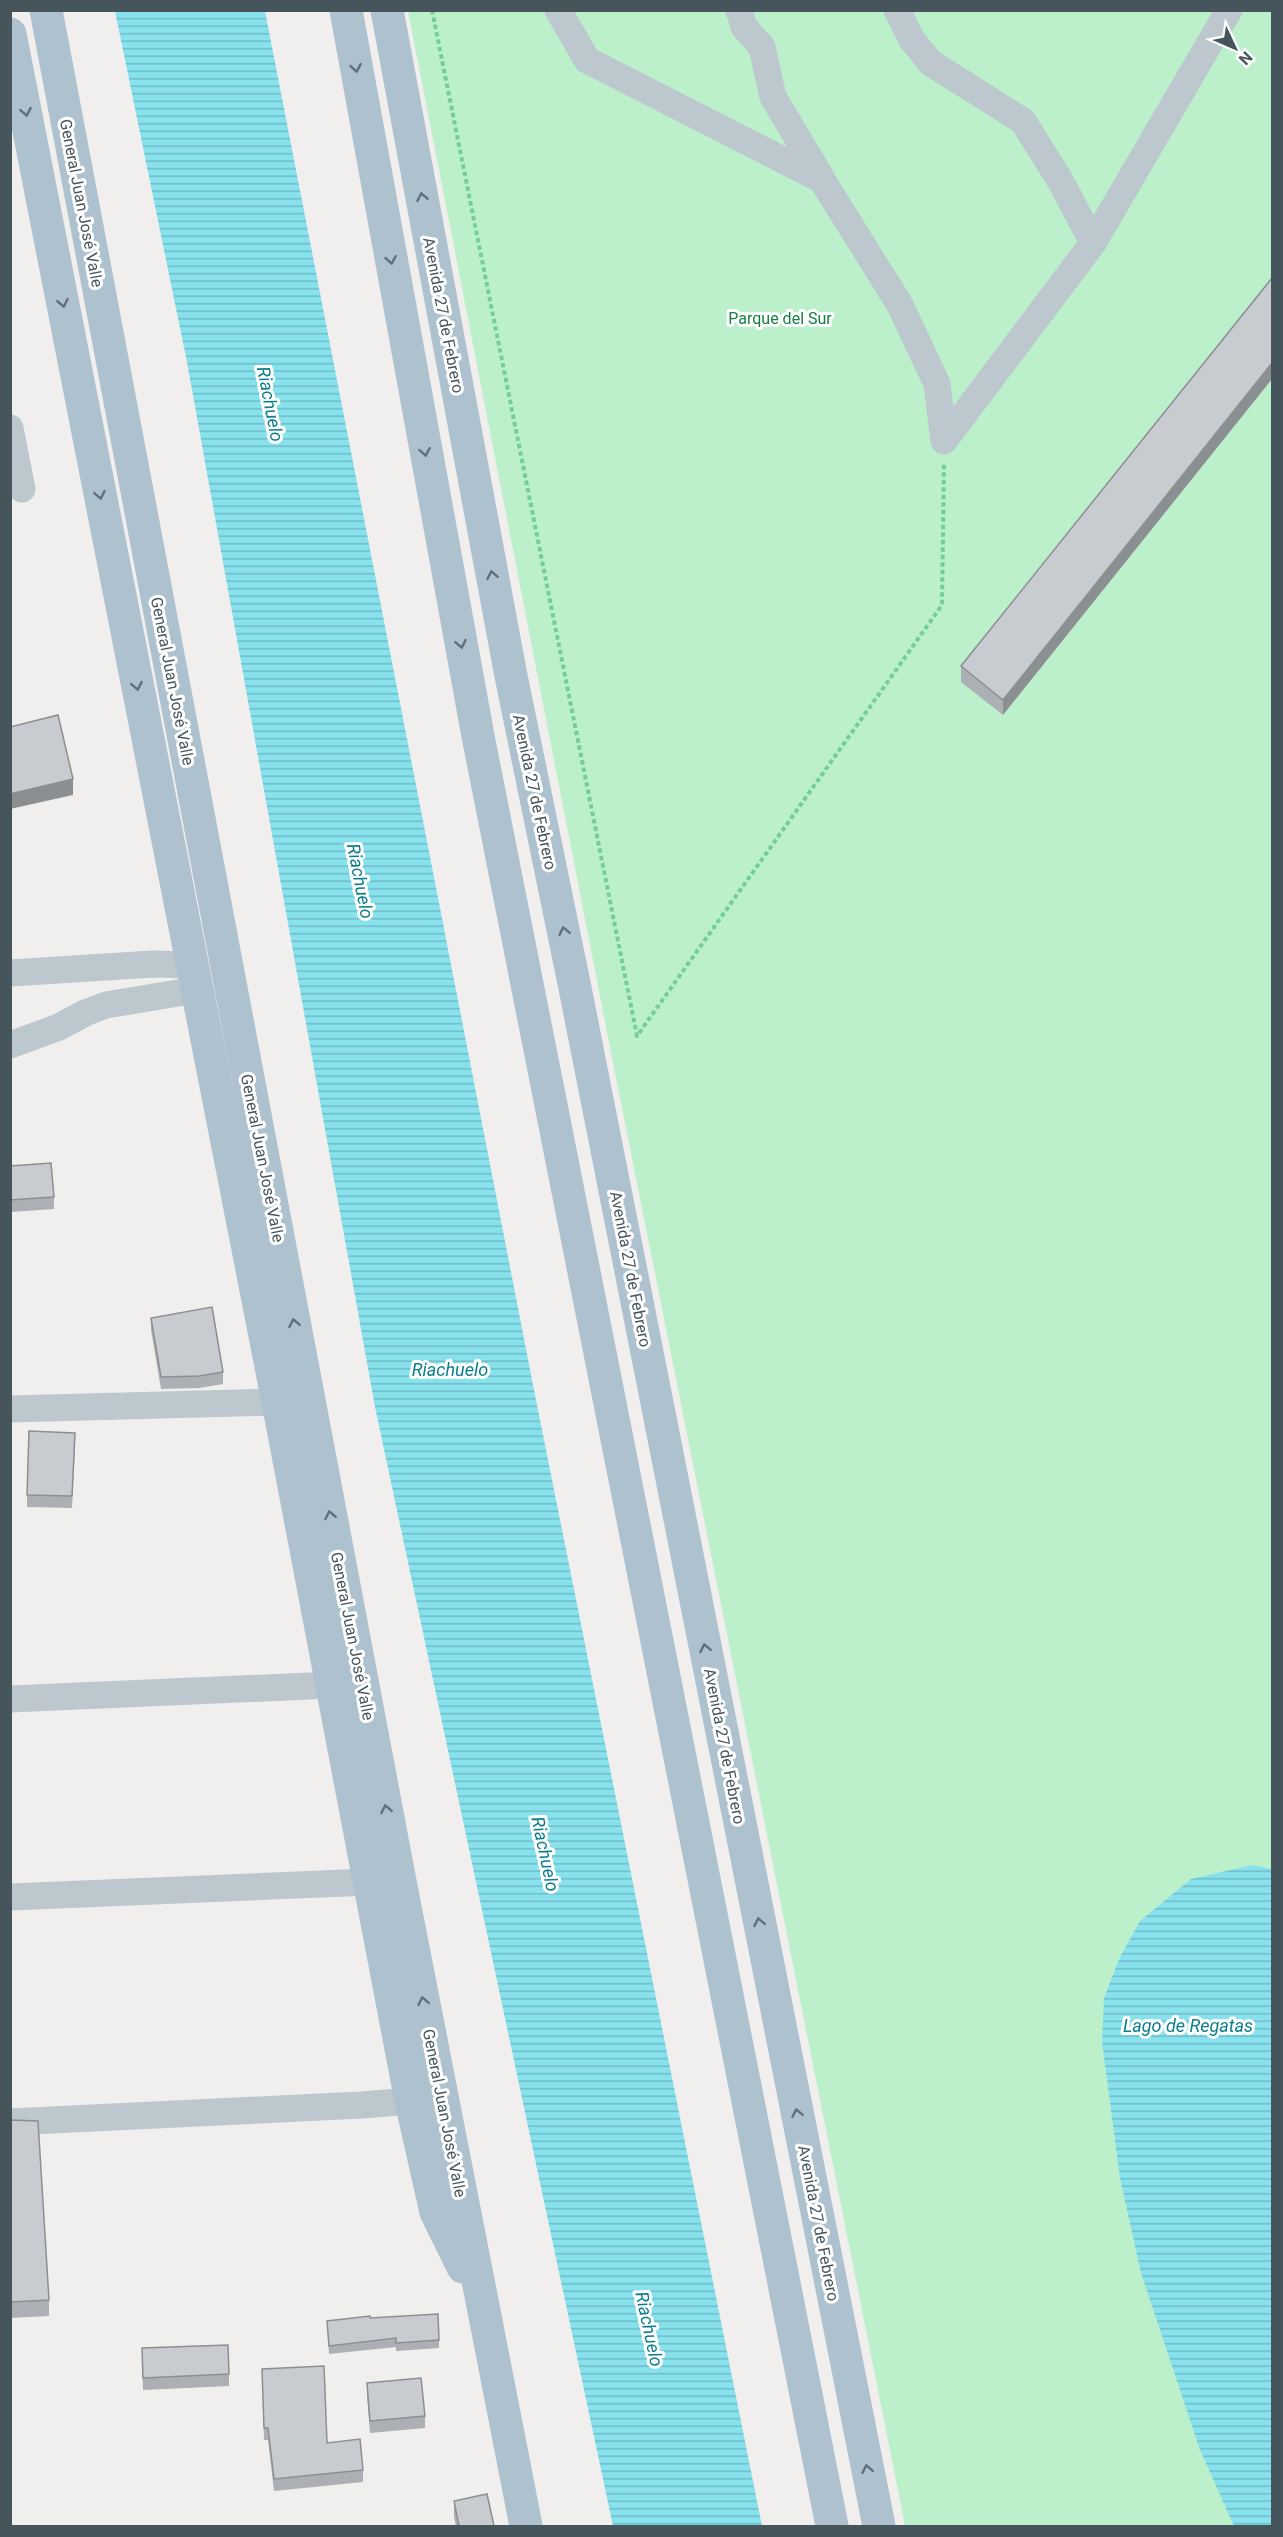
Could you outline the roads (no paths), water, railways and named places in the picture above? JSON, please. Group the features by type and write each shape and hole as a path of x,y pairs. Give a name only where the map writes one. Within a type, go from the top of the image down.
{"main road":[{"name":"General Juan José Valle","path":"46,10 426,2097 436,2212 482,2306 526,2526"},
{"path":"346,10 476,725 832,2526"},
{"name":"Avenida 27 de Febrero","path":"387,10 511,676 582,1023 879,2526"},
{"name":"General Juan José Valle","path":"10,34 332,1685 385,1879"}],"street":[{"path":"558,10 587,60 822,180"},
{"path":"740,10 744,27 762,47 773,97 900,305 937,384 944,441 1093,243 1229,10"},
{"path":"897,10 912,40 931,63 1023,121 1061,182 1093,243"},
{"path":"10,428 22,489"},
{"path":"10,973 153,964 194,978"},
{"path":"10,1045 49,1032 85,1012 194,978"},
{"path":"10,1410 278,1402"},
{"path":"10,1699 332,1685"},
{"path":"10,1898 385,1879"},
{"path":"10,2122 426,2097"}],"water":[{"name":"Riachuelo","path":"115,11 265,11 535,1395 762,2526 613,2526 375,1407 187,362"},
{"name":"Lago de Regatas","path":"1252,1865 1272,1869 1272,2526 1234,2526 1200,2450 1141,2273 1120,2178 1102,2042 1104,1998 1120,1957 1140,1921 1191,1879"}],"park label":[{"name":"Parque del Sur","path":"780,318"}]}
